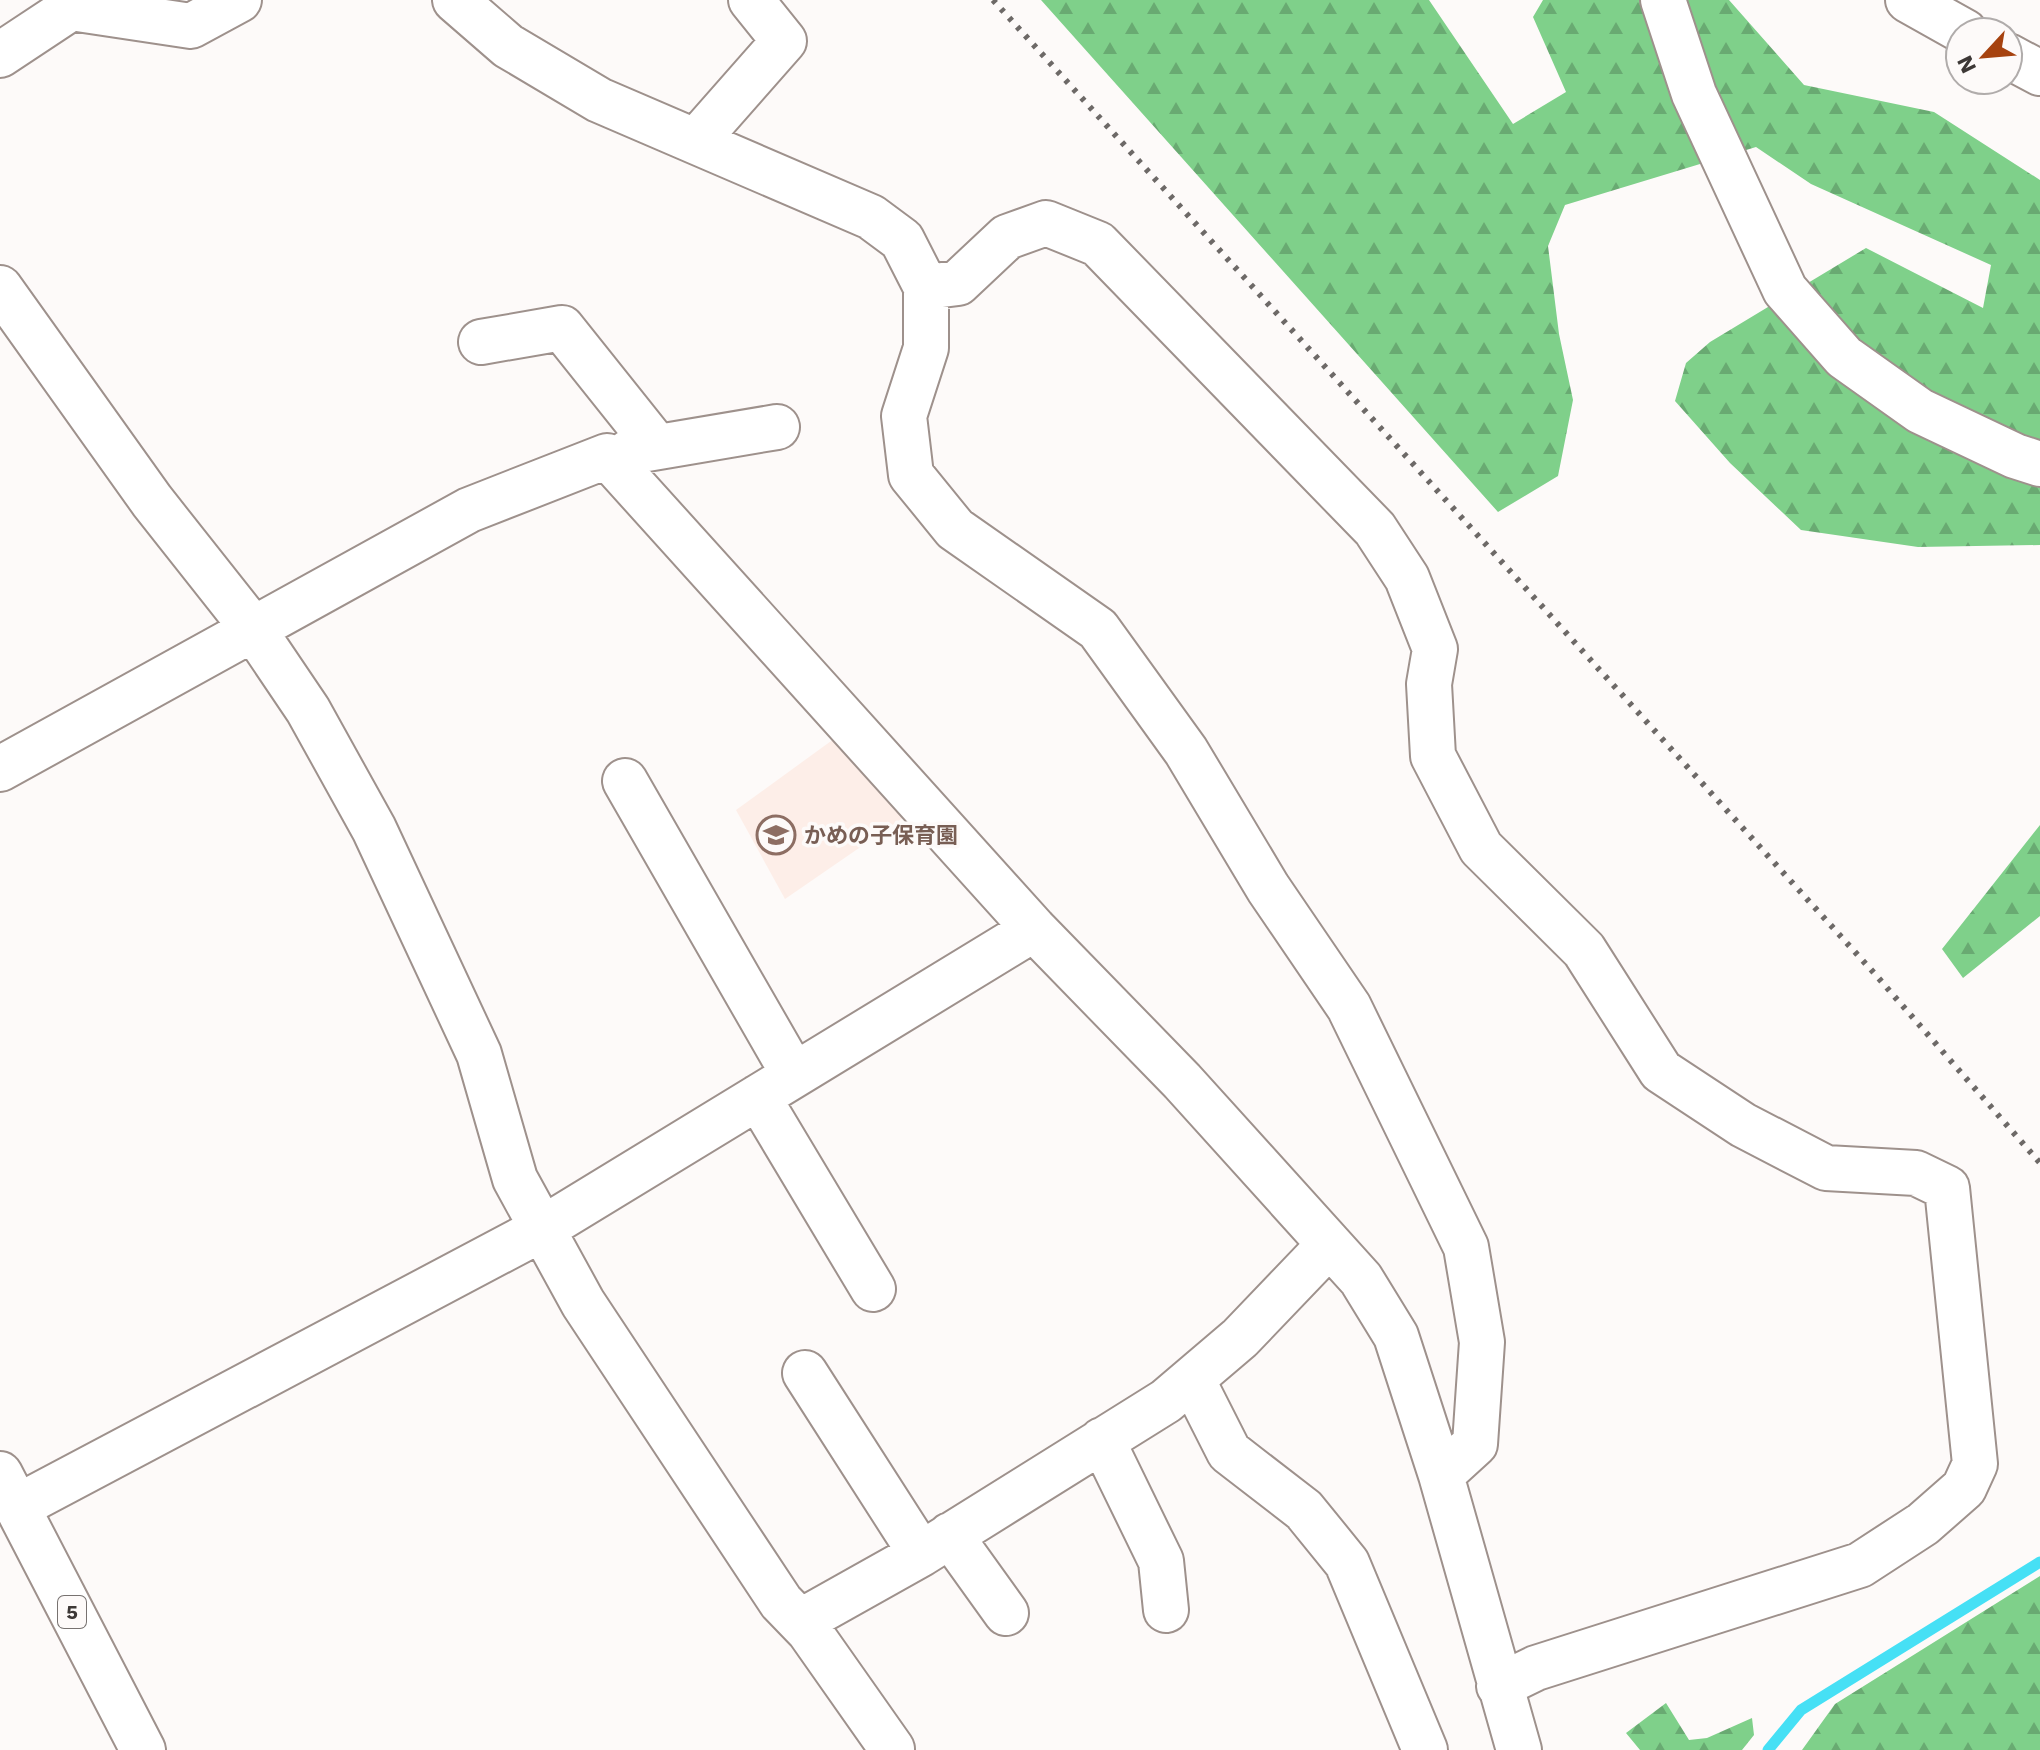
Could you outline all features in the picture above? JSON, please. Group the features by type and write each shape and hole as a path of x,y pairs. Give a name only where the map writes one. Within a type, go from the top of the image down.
{"main road":[{"path":"0,55 71,8 191,26 238,0"},
{"path":"455,0 508,46 599,100 871,217 902,240 926,287 926,348 904,416 911,475 955,529 1098,629 1186,751 1268,888 1349,1007 1466,1247 1482,1342 1475,1444 1441,1475"},
{"path":"696,141 784,41 751,0"},
{"path":"1663,0 1694,94 1785,290 1844,357 1920,411 2015,456 2040,464"},
{"path":"1908,0 1944,20"},
{"path":"926,287 958,283 1007,237 1046,223 1098,244 1375,529 1407,578 1435,649 1429,684 1433,756 1481,848 1584,950 1661,1071 1743,1125 1826,1168 1916,1173 1947,1188 1975,1464 1964,1488 1923,1524 1860,1565 1536,1668 1499,1686"},
{"path":"0,288 152,501 254,630 308,710 374,829 415,915 479,1054 515,1179 583,1303 781,1602 809,1631 892,1750"},
{"path":"481,342 562,328 657,447"},
{"path":"0,769 469,510 607,456 777,427"},
{"path":"607,456 1034,929 1182,1081 1361,1279 1396,1336 1441,1475 1519,1750"},
{"path":"625,781 873,1289"},
{"path":"9,1490 542,1229 1034,929"},
{"path":"809,1631 814,1614 936,1544 1166,1401 1240,1338 1329,1245"},
{"path":"805,1373 936,1544 1006,1613"},
{"path":"1192,1379 1229,1452 1304,1510 1347,1563 1425,1750"},
{"path":"1102,1440 1161,1561 1166,1610"},
{"name":"5","path":"9,1490 143,1750"}],"shaded area":[{"path":"838,736 907,815 785,899 736,810"}],"green space":[{"path":"1041,0 1429,0 1513,124 1566,92 1533,17 1543,0 1729,0 1804,85 1934,112 2040,180 2040,545 1918,547 1801,530 1730,463 1675,401 1686,363 1710,342 1866,248 1983,308 1991,265 1811,184 1756,147 1565,205 1548,246 1559,334 1573,400 1558,476 1498,512"},
{"path":"2040,825 2040,916 1963,978 1942,949"},
{"path":"2040,1576 2040,1750 1802,1750 1835,1704"},
{"path":"1666,1703 1689,1740 1707,1738 1752,1718 1754,1735 1742,1750 1640,1750 1626,1733"}],"waterway":[{"path":"1768,1750 1801,1710 2040,1562"}],"railway":[{"path":"993,0 1874,973 2040,1163"}],"place":[{"name":"かめの子保育園","path":"776,835"}]}
